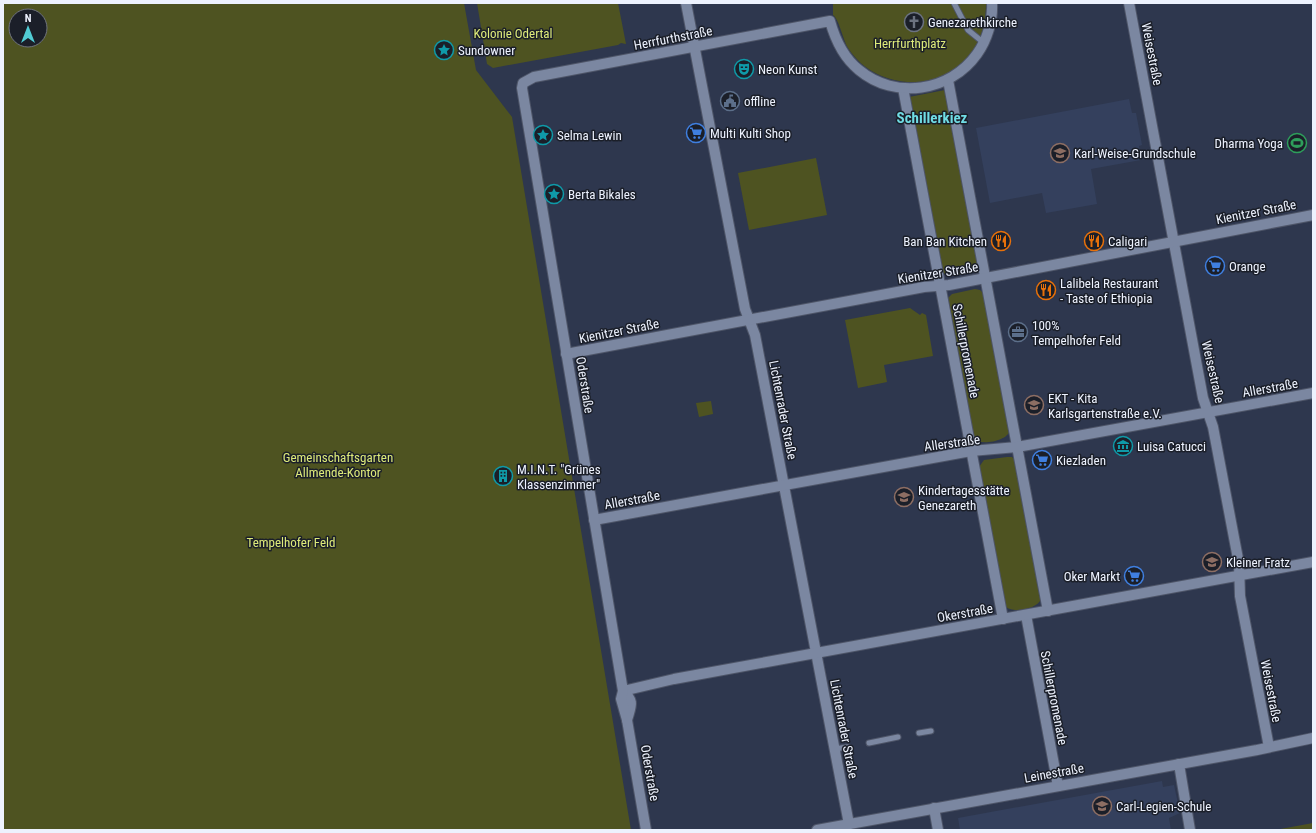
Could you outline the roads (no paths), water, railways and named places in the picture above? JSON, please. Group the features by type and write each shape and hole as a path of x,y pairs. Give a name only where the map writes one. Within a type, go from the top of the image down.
{"street":[{"name":"Lichtenrader Straße","path":"686,3 745,309 755,335 849,824"},
{"path":"903,88 926,87 948,80 967,66 984,43 990,24 992,3"},
{"name":"Weisestraße","path":"1129,3 1203,398 1213,427 1239,564 1240,596 1269,747"},
{"name":"Herrfurthstraße","path":"523,83 534,77 830,21 841,47 859,70 878,82 903,88"},
{"path":"948,80 1048,611"},
{"name":"Oderstraße","path":"523,83 522,88 623,691 630,697 632,705 627,720 646,830"},
{"name":"Schillerpromenade","path":"903,88 1003,619"},
{"name":"Kienitzer Straße","path":"566,354 985,278 1313,214"},
{"name":"Allerstraße","path":"594,520 972,451 1017,447 1313,393"},
{"name":"Okerstraße","path":"623,691 674,679 1313,562"},
{"name":"Schillerpromenade","path":"1026,615 1058,786"},
{"name":"Leinestraße","path":"817,830 1313,738"},
{"path":"1178,764 1190,830"},
{"path":"934,808 938,830"}],"lane":[{"path":"954,3 968,30 984,43"},
{"path":"919,733 931,731"},
{"path":"870,743 898,737"},
{"path":"834,749 848,747"}],"place":[{"name":"Genezarethkirche","path":"914,22"},
{"name":"Sundowner","path":"444,50"},
{"name":"Neon Kunst","path":"744,69"},
{"name":"offline","path":"730,101"},
{"name":"Multi Kulti Shop","path":"696,133"},
{"name":"Selma Lewin","path":"543,135"},
{"name":"Dharma Yoga","path":"1297,143"},
{"name":"Karl-Weise-Grundschule","path":"1060,153"},
{"name":"Berta Bikales","path":"554,194"},
{"name":"Ban Ban Kitchen","path":"1001,241"},
{"name":"Caligari","path":"1094,241"},
{"name":"Orange","path":"1215,266"},
{"name":"Lalibela Restaurant - Taste of Ethiopia","path":"1046,290"},
{"name":"100% Tempelhofer Feld","path":"1018,332"},
{"name":"EKT - Kita Karlsgartenstraße e.V.","path":"1034,405"},
{"name":"Luisa Catucci","path":"1123,446"},
{"name":"Kiezladen","path":"1042,460"},
{"name":"M.I.N.T. \"Grünes Klassenzimmer\"","path":"503,476"},
{"name":"Kindertagesstätte Genezareth","path":"904,497"},
{"name":"Kleiner Fratz","path":"1212,562"},
{"name":"Oker Markt","path":"1134,576"},
{"name":"Carl-Legien-Schule","path":"1102,806"}],"district":[{"name":"Schillerkiez","path":"932,118"}],"park label":[{"name":"Kolonie Odertal","path":"513,33"},
{"name":"Herrfurthplatz","path":"910,43"},
{"name":"Gemeinschaftsgarten Allmende-Kontor","path":"338,464"},
{"name":"Tempelhofer Feld","path":"291,542"}]}
